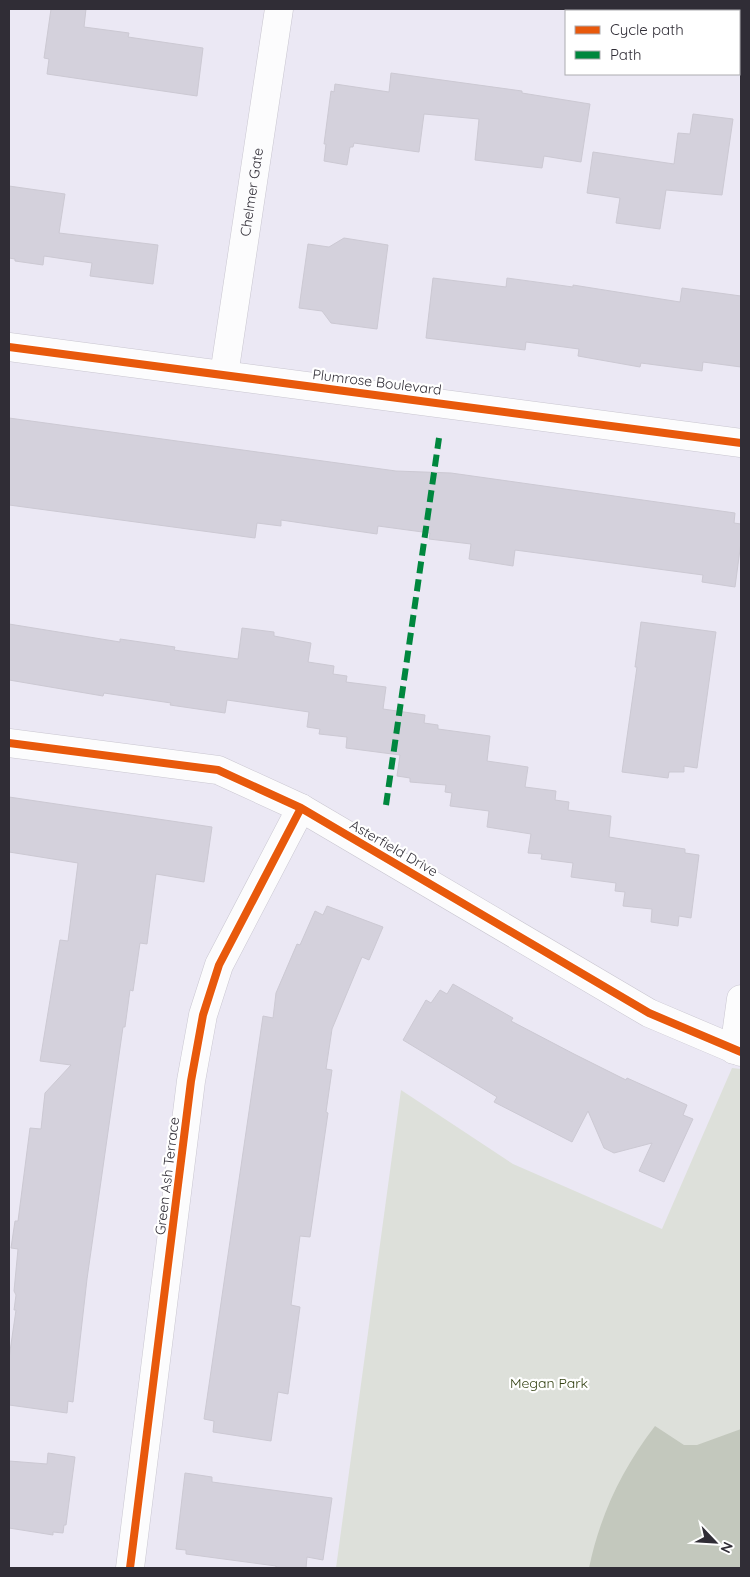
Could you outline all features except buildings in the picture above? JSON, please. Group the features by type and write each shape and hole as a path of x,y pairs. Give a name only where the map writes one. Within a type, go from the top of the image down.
{"street":[{"name":"Chelmer Gate","path":"224,375 279,9"},
{"name":"Plumrose Boulevard","path":"9,347 741,443"},
{"name":"Asterfield Drive","path":"9,743 218,770 301,808 648,1013 738,1051"},
{"name":"Green Ash Terrace","path":"130,1568 191,1081 203,1015 218,965 301,808"},
{"path":"738,1051 741,999"}],"green space":[{"name":"Megan Park","path":"732,1068 741,1069 741,1568 336,1568 401,1090 513,1164 662,1229"}],"shaded area":[{"path":"655,1426 684,1445 697,1445 741,1429 741,1568 589,1568 599,1530 614,1493 632,1459"}],"marked path":[{"path":"386,805 439,438"}],"cycle path":[{"path":"9,347 741,443"},
{"path":"9,743 218,770 301,808 649,1013 741,1052"},
{"path":"130,1568 191,1081 203,1015 219,965 301,808"}]}
